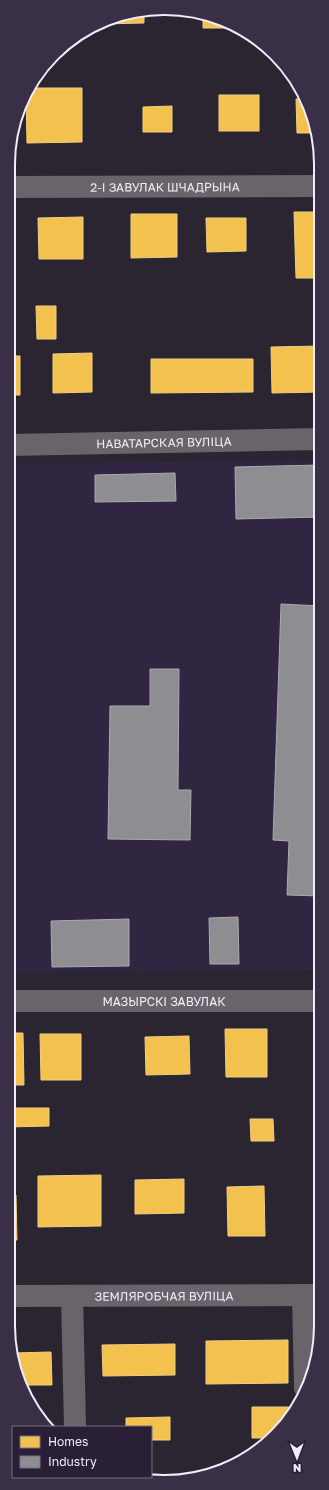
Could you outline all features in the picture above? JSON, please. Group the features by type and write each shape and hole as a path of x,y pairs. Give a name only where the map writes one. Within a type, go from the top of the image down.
{"street":[{"name":"2-І ЗАВУЛАК ШЧАДРЫНА","path":"15,187 314,186"},
{"name":"НАВАТАРСКАЯ ВУЛІЦА","path":"15,445 314,439"},
{"name":"МАЗЫРСКІ ЗАВУЛАК","path":"15,1001 314,1001"},
{"name":"ЗЕМЛЯРОБЧАЯ ВУЛІЦА","path":"15,1296 311,1295"},
{"path":"306,1374 311,1295"},
{"path":"72,1296 74,1426"}],"shaded area":[{"path":"314,460 314,970 15,973 15,464"}],"building: Homes":[{"path":"144,16 144,23 114,24"},
{"path":"203,20 226,28 203,28"},
{"path":"36,88 82,88 82,142 27,143 26,106"},
{"path":"219,95 259,95 259,131 219,131"},
{"path":"296,99 299,99 311,133 297,133"},
{"path":"172,106 172,132 143,132 143,107"},
{"path":"294,212 314,212 314,278 296,278"},
{"path":"131,214 177,214 177,257 131,258"},
{"path":"83,217 83,259 39,259 38,218"},
{"path":"206,218 246,218 246,251 207,252"},
{"path":"36,306 56,306 56,339 37,339"},
{"path":"314,346 314,392 272,393 271,347"},
{"path":"92,353 92,392 53,393 53,354"},
{"path":"15,356 20,356 20,395 15,395"},
{"path":"151,359 253,359 253,392 151,393"},
{"path":"225,1029 267,1029 267,1077 226,1077"},
{"path":"15,1033 23,1033 24,1085 15,1085"},
{"path":"40,1034 81,1034 81,1080 41,1080"},
{"path":"189,1036 190,1074 146,1075 145,1037"},
{"path":"15,1108 49,1108 49,1126 15,1127"},
{"path":"250,1119 273,1119 274,1141 251,1141"},
{"path":"101,1175 101,1226 38,1227 38,1176"},
{"path":"184,1179 184,1213 135,1214 135,1180"},
{"path":"264,1186 265,1236 228,1236 227,1187"},
{"path":"15,1195 16,1195 17,1240 15,1240"},
{"path":"288,1340 288,1383 206,1384 206,1341"},
{"path":"175,1344 175,1375 103,1376 102,1345"},
{"path":"51,1352 52,1385 27,1385 18,1353"},
{"path":"252,1407 290,1407 277,1424 263,1438 252,1438"},
{"path":"170,1417 170,1440 152,1440 152,1426 126,1426 126,1418"}],"building: Industry":[{"path":"314,465 314,517 236,519 235,467"},
{"path":"175,473 176,501 95,502 95,475"},
{"path":"281,604 314,606 314,896 287,895 289,841 273,840"},
{"path":"150,669 179,669 178,790 191,790 190,840 108,839 110,706 150,706"},
{"path":"238,917 239,964 210,964 209,918"},
{"path":"129,919 129,966 52,967 51,921"}]}
